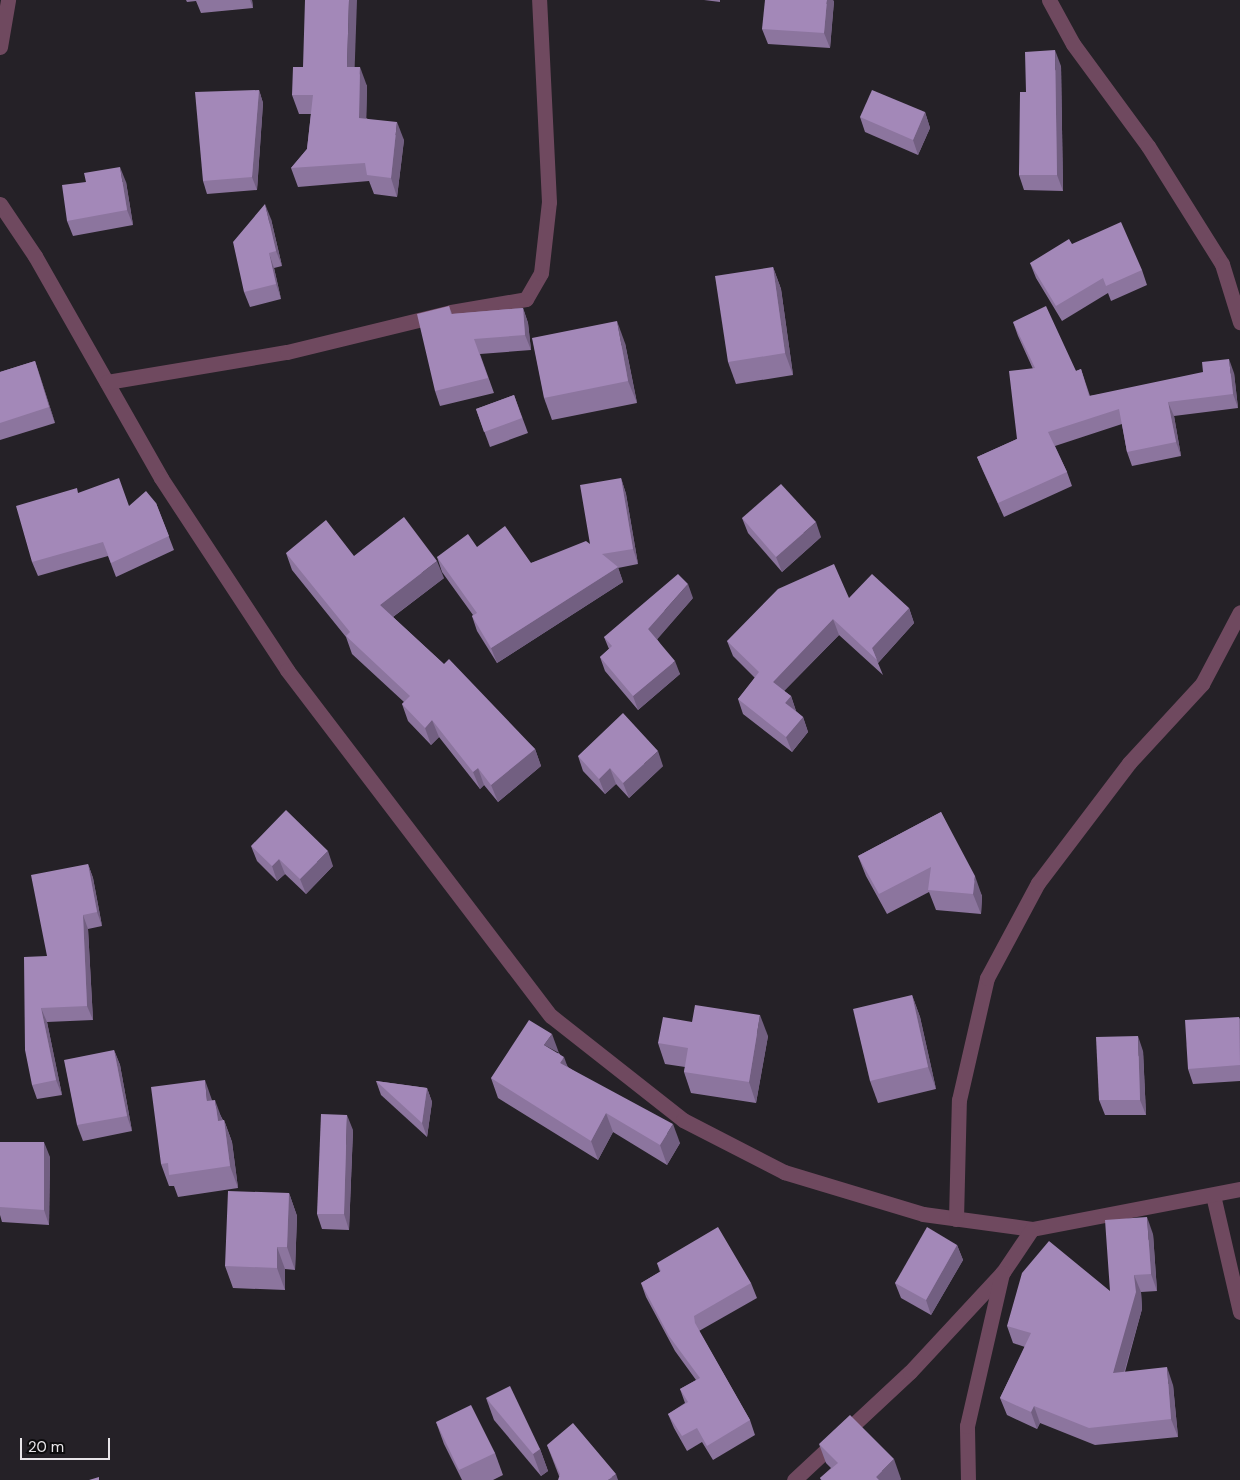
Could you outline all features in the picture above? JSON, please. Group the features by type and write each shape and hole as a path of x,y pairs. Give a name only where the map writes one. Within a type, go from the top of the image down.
{"street":[{"path":"0,47 8,0"},
{"path":"107,382 287,352 451,312 526,299 541,273 548,202 539,0"},
{"path":"1049,0 1074,44 1148,146 1222,264 1240,322"},
{"path":"0,204 107,382 161,478 287,670 551,1016 683,1120 784,1172 923,1214 1032,1229 1240,1190"},
{"path":"956,1219 959,1100 987,978 1038,883 1129,763 1202,684 1240,612"},
{"path":"1213,1195 1240,1312"},
{"path":"794,1480 910,1372 1003,1272 1032,1229"},
{"path":"968,1480 967,1426 1003,1272"}],"building":[{"path":"305,0 349,0 347,67 360,67 359,118 397,122 391,178 367,175 365,163 291,168 307,149 313,95 292,95 293,67 303,67"},
{"path":"765,0 827,0 824,33 762,29"},
{"path":"1055,50 1057,175 1019,175 1020,92 1026,92 1025,52"},
{"path":"259,90 252,177 203,181 195,92"},
{"path":"872,90 925,112 913,140 860,117"},
{"path":"120,167 127,210 67,221 62,185 86,182 84,173"},
{"path":"265,204 276,251 269,253 276,284 244,292 233,242"},
{"path":"1121,222 1142,270 1106,286 1103,278 1056,306 1030,263 1069,239 1072,244"},
{"path":"773,267 785,353 728,362 715,276"},
{"path":"449,306 451,314 523,308 525,335 474,339 488,378 435,391 417,314"},
{"path":"1046,306 1076,371 1081,369 1089,396 1203,372 1202,362 1229,359 1233,394 1168,402 1176,442 1127,452 1119,409 1048,432 1067,472 998,503 977,457 1017,439 1009,371 1035,368 1013,322"},
{"path":"617,321 628,381 544,398 532,338"},
{"path":"35,361 49,407 0,423 0,372"},
{"path":"514,395 522,418 484,432 476,409"},
{"path":"119,478 129,506 146,491 156,503 169,536 111,563 103,542 32,562 16,506 77,488 78,493"},
{"path":"621,478 633,549 602,554 618,567 491,648 472,616 477,613 437,557 468,534 477,547 505,526 531,563 586,541 590,544 580,485"},
{"path":"781,484 816,522 776,557 742,518"},
{"path":"404,517 437,561 380,605 444,664 449,659 535,749 491,785 478,768 473,772 432,720 425,728 402,704 410,696 346,636 350,632 286,553 326,520 354,556"},
{"path":"834,564 849,598 872,574 909,608 872,648 877,660 833,619 773,682 791,696 785,703 803,717 786,737 738,699 759,672 727,641 778,589"},
{"path":"678,574 688,584 648,629 675,661 633,696 600,657 612,646 604,637"},
{"path":"623,713 658,751 623,783 610,768 599,779 578,756"},
{"path":"286,810 328,851 300,879 279,859 272,866 251,846"},
{"path":"941,812 975,876 973,894 928,890 931,867 879,894 858,856"},
{"path":"88,864 97,912 83,915 87,1006 41,1008 56,1080 32,1085 25,1050 24,957 47,956 31,875"},
{"path":"912,995 928,1067 870,1081 853,1009"},
{"path":"695,1005 760,1015 749,1082 684,1072 688,1048 658,1043 663,1017 692,1022"},
{"path":"1239,1017 1240,1065 1188,1069 1185,1020"},
{"path":"529,1020 552,1034 544,1045 564,1057 560,1063 673,1124 660,1145 606,1113 591,1141 491,1078"},
{"path":"1138,1036 1140,1100 1099,1100 1096,1037"},
{"path":"114,1050 127,1116 77,1125 64,1060"},
{"path":"205,1080 207,1101 215,1100 218,1121 224,1120 230,1166 169,1175 168,1163 161,1164 151,1087"},
{"path":"376,1081 427,1088 422,1123"},
{"path":"321,1114 347,1115 344,1214 317,1214"},
{"path":"0,1142 44,1142 44,1210 0,1207"},
{"path":"228,1191 289,1193 287,1247 277,1247 277,1268 225,1266"},
{"path":"1147,1217 1151,1274 1134,1275 1136,1292 1113,1373 1167,1367 1171,1419 1089,1428 1034,1406 1031,1412 1000,1398 1031,1333 1007,1326 1022,1273 1049,1241 1110,1291 1105,1220"},
{"path":"718,1227 751,1283 694,1316 695,1323 750,1420 707,1446 697,1428 682,1436 668,1414 688,1402 680,1389 700,1378 669,1336 641,1283 661,1271 657,1263"},
{"path":"927,1227 957,1245 926,1300 895,1283"},
{"path":"510,1386 540,1449 533,1454 486,1398"},
{"path":"471,1405 495,1453 459,1470 436,1422"},
{"path":"850,1415 894,1459 876,1477 879,1480 822,1480 820,1478 838,1463 819,1444"},
{"path":"573,1423 616,1474 608,1480 558,1480 560,1474 547,1445"}]}
